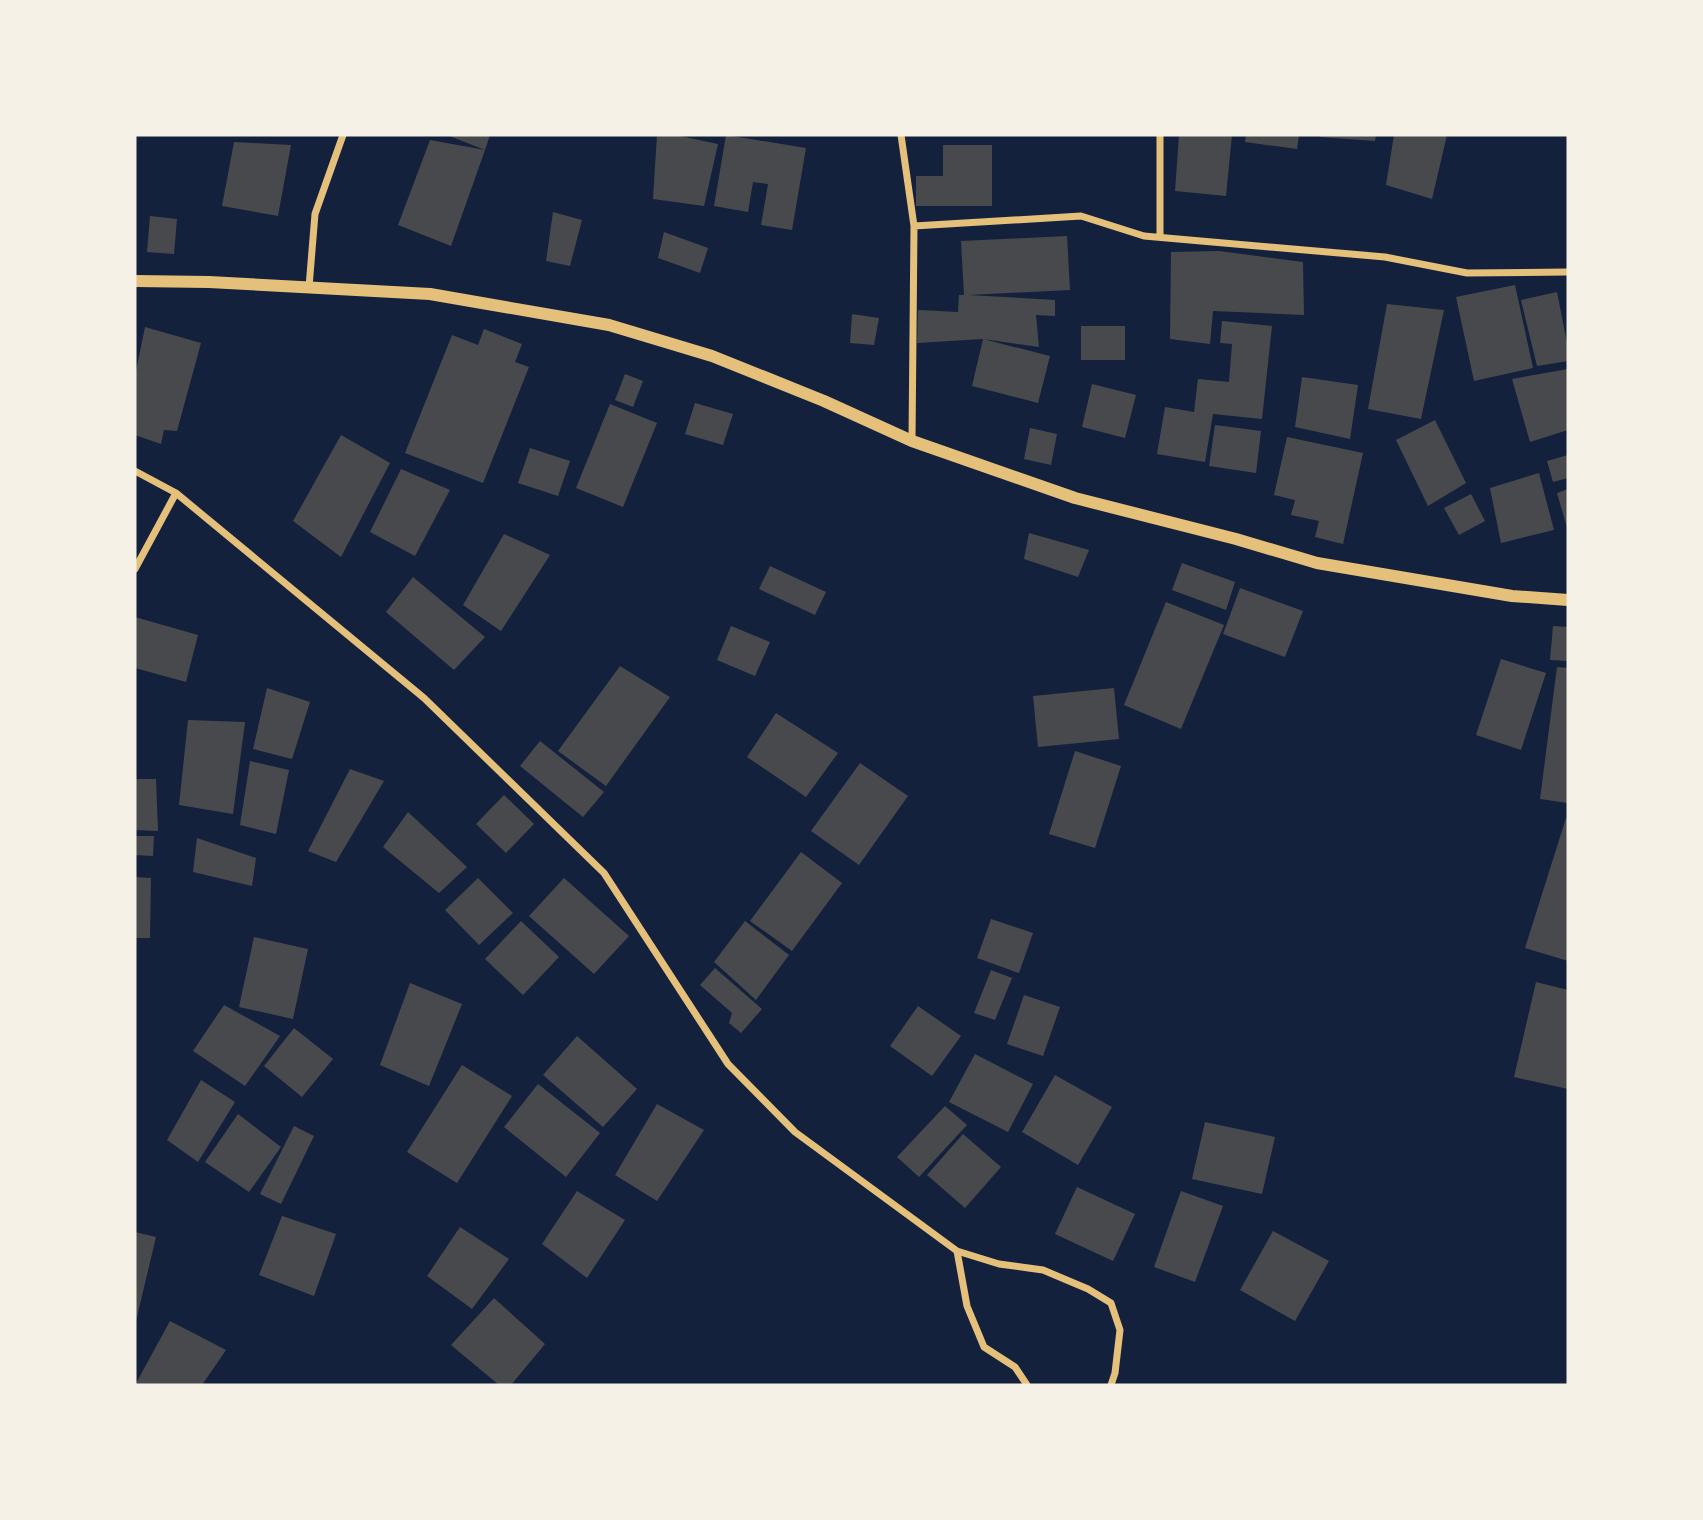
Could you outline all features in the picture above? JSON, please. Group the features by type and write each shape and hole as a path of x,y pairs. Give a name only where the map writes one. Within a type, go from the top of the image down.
{"street":[{"path":"309,287 315,214 343,135"},
{"path":"901,135 914,226 912,441"},
{"path":"1160,135 1160,237"},
{"path":"914,226 1081,216 1144,236 1385,257 1467,274 1568,272"},
{"path":"135,281 209,282 430,294 609,325 712,356 824,401 912,441 1075,498 1236,538 1318,563 1512,596 1568,600"},
{"path":"135,471 176,492 424,698 604,873 728,1064 795,1132 957,1251 999,1264 1042,1270 1088,1289 1111,1303 1120,1330 1111,1385"},
{"path":"135,569 176,492"},
{"path":"957,1251 967,1307 984,1347 1015,1367 1027,1385"}],"building":[{"path":"447,135 490,135 485,150"},
{"path":"657,135 675,135 718,144 704,206 653,199"},
{"path":"726,135 806,148 792,230 761,225 768,184 753,182 748,212 714,206"},
{"path":"1179,135 1232,135 1226,196 1175,191"},
{"path":"1246,135 1299,135 1297,149 1245,142"},
{"path":"1320,135 1376,135 1375,141"},
{"path":"1394,135 1447,135 1432,199 1386,185"},
{"path":"430,140 485,150 451,246 398,225"},
{"path":"234,142 291,145 278,216 222,206"},
{"path":"943,145 992,145 992,206 916,206 916,176 943,176"},
{"path":"553,212 582,220 570,266 546,261"},
{"path":"150,216 177,219 174,254 147,252"},
{"path":"664,232 708,248 700,273 658,258"},
{"path":"1067,236 1070,290 968,295 1055,300 1055,316 1036,315 1039,347 983,339 917,343 918,310 958,312 959,295 964,295 961,241"},
{"path":"1219,251 1303,262 1304,315 1213,311 1210,344 1170,339 1171,252"},
{"path":"1515,285 1533,368 1474,381 1456,297"},
{"path":"1557,292 1568,361 1537,366 1521,300"},
{"path":"1387,304 1444,310 1421,419 1368,409"},
{"path":"852,314 879,318 874,345 850,343"},
{"path":"1222,321 1272,326 1262,419 1213,414 1205,462 1157,454 1165,407 1194,412 1198,379 1229,382 1232,344 1220,343"},
{"path":"1081,326 1125,326 1125,360 1081,360"},
{"path":"145,327 201,343 177,431 164,430 161,444 135,435 135,376"},
{"path":"484,329 522,344 515,362 529,367 483,483 405,453 452,335 478,345"},
{"path":"983,339 1050,356 1038,403 972,386"},
{"path":"1568,369 1568,430 1530,442 1512,379"},
{"path":"625,374 643,381 633,407 615,400"},
{"path":"1302,377 1358,385 1350,439 1295,427"},
{"path":"1092,384 1136,395 1125,438 1082,427"},
{"path":"695,403 733,414 723,445 685,434"},
{"path":"610,404 657,423 623,507 576,488"},
{"path":"1435,420 1466,483 1428,506 1396,440"},
{"path":"1215,425 1261,431 1256,473 1209,466"},
{"path":"1030,428 1057,434 1051,465 1024,459"},
{"path":"341,435 390,463 341,557 293,521"},
{"path":"1287,437 1363,453 1343,544 1315,537 1319,521 1291,515 1295,500 1274,495"},
{"path":"530,448 570,461 558,496 518,483"},
{"path":"1568,455 1568,478 1553,482 1547,461"},
{"path":"401,469 450,490 415,556 370,532"},
{"path":"1539,473 1554,530 1501,543 1490,488"},
{"path":"1568,489 1568,531 1557,493"},
{"path":"1471,494 1485,521 1459,535 1444,508"},
{"path":"1029,533 1089,550 1078,577 1024,559"},
{"path":"504,534 550,555 501,631 463,605"},
{"path":"1182,563 1235,582 1226,610 1172,590"},
{"path":"770,566 826,592 815,615 759,589"},
{"path":"413,577 485,637 454,670 386,612"},
{"path":"1240,588 1303,611 1285,657 1223,634"},
{"path":"1166,602 1224,625 1181,729 1124,705"},
{"path":"135,617 198,635 186,682 135,668"},
{"path":"731,626 770,642 755,676 717,660"},
{"path":"1553,626 1568,627 1568,661 1550,660"},
{"path":"1501,659 1546,673 1521,750 1476,735"},
{"path":"620,666 670,697 606,786 558,751"},
{"path":"1557,667 1568,668 1568,803 1540,799"},
{"path":"267,688 310,702 292,759 253,749"},
{"path":"1114,688 1119,739 1038,747 1033,696"},
{"path":"776,713 838,753 806,797 747,757"},
{"path":"188,720 245,722 233,814 179,805"},
{"path":"540,741 604,792 583,817 520,766"},
{"path":"1075,751 1121,766 1095,848 1049,834"},
{"path":"250,761 289,770 276,834 240,825"},
{"path":"860,763 908,796 859,865 811,831"},
{"path":"350,769 384,781 336,862 308,851"},
{"path":"135,779 156,779 158,831 135,830"},
{"path":"504,795 534,824 506,853 476,824"},
{"path":"408,812 467,867 439,893 383,847"},
{"path":"1566,818 1568,819 1568,961 1525,948"},
{"path":"135,836 154,836 153,856 135,855"},
{"path":"197,838 256,858 252,886 193,872"},
{"path":"801,852 842,883 792,951 750,921"},
{"path":"135,877 151,878 150,938 135,938"},
{"path":"478,878 513,913 479,945 445,910"},
{"path":"564,878 629,936 594,974 529,916"},
{"path":"991,919 1033,933 1019,973 977,958"},
{"path":"521,921 559,957 523,995 485,959"},
{"path":"745,921 789,955 756,1000 714,962"},
{"path":"254,937 308,949 293,1019 239,1007"},
{"path":"715,968 762,1009 741,1033 729,1023 732,1013 700,985"},
{"path":"991,970 1012,978 995,1020 974,1013"},
{"path":"1536,982 1568,990 1568,1089 1514,1077"},
{"path":"410,983 462,1004 429,1086 380,1065"},
{"path":"1024,995 1060,1007 1043,1056 1007,1044"},
{"path":"224,1005 280,1036 245,1086 193,1051"},
{"path":"918,1006 961,1036 932,1076 890,1046"},
{"path":"294,1028 333,1059 302,1097 264,1066"},
{"path":"577,1036 637,1089 603,1127 543,1075"},
{"path":"975,1054 1033,1084 1008,1132 949,1102"},
{"path":"462,1065 512,1096 457,1183 407,1152"},
{"path":"1055,1075 1112,1107 1078,1165 1022,1132"},
{"path":"201,1080 235,1102 198,1162 167,1140"},
{"path":"538,1084 600,1133 566,1177 504,1127"},
{"path":"657,1104 704,1130 657,1201 615,1175"},
{"path":"945,1106 967,1125 919,1177 897,1157"},
{"path":"238,1114 281,1147 249,1192 205,1162"},
{"path":"1205,1122 1275,1137 1262,1194 1192,1179"},
{"path":"294,1126 314,1136 281,1204 260,1194"},
{"path":"963,1134 1001,1167 965,1208 927,1175"},
{"path":"1077,1187 1135,1214 1113,1261 1055,1234"},
{"path":"577,1191 625,1220 587,1278 542,1244"},
{"path":"1181,1191 1223,1206 1195,1282 1154,1267"},
{"path":"282,1216 336,1234 314,1296 259,1275"},
{"path":"460,1227 509,1259 472,1309 427,1276"},
{"path":"1273,1231 1329,1261 1295,1321 1240,1290"},
{"path":"135,1232 156,1237 136,1321 135,1320"},
{"path":"494,1298 545,1344 511,1385 499,1385 451,1345"},
{"path":"170,1321 226,1350 202,1385 135,1385"}]}
